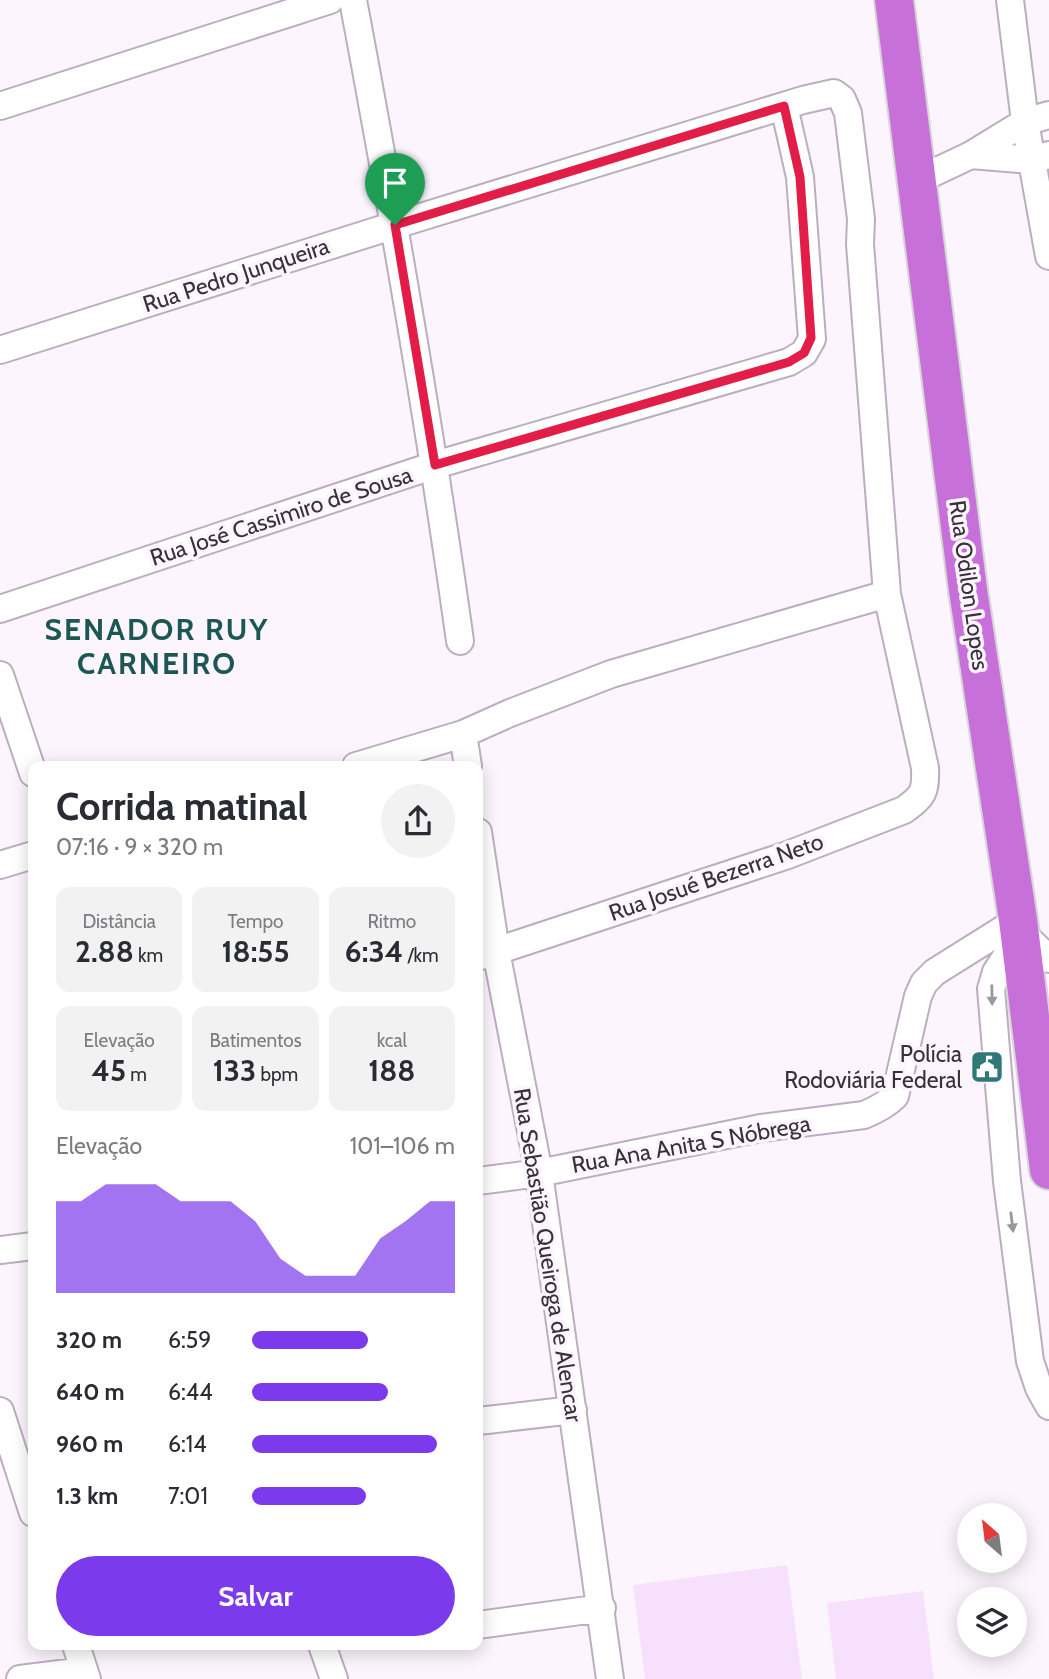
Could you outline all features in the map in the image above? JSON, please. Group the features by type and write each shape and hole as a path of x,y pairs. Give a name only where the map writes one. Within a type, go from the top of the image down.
{"highway":[{"name":"Rua Odilon Lopes","path":"894,0 968,590 1019,928 1049,1170"}],"street":[{"path":"0,106 330,0"},
{"path":"352,0 395,225 435,465 460,641"},
{"path":"1010,0 1037,118 1049,256"},
{"name":"Rua Pedro Junqueira","path":"0,350 395,225 834,93 842,99 848,113 860,219 887,594"},
{"name":"Rua José Cassimiro de Sousa","path":"0,609 435,465 789,362 804,353 811,338 800,177 784,106"},
{"path":"916,181 971,155 1037,118"},
{"path":"971,155 1040,158"},
{"path":"373,761 463,734 611,674 887,594"},
{"name":"Rua Josué Bezerra Neto","path":"487,954 785,856 904,810 920,799 926,786 925,768 887,594"},
{"path":"0,675 29,761"},
{"path":"463,734 467,761"},
{"path":"0,865 28,857"},
{"name":"Rua Sebastião Queiroga de Alencar","path":"483,900 487,954 539,1172 610,1679"},
{"path":"1049,959 1019,928 996,972 991,989 1007,1181 1030,1361 1039,1388 1049,1406"},
{"name":"Rua Ana Anita S Nóbrega","path":"483,1180 539,1172 761,1128 864,1115 887,1104 895,1096 918,996 924,984 935,972 1019,928"},
{"path":"1007,1181 1049,1175"},
{"path":"0,1250 28,1247"},
{"path":"483,1420 573,1410"},
{"path":"0,1411 19,1485 28,1503"},
{"path":"483,1624 601,1608"},
{"path":"20,1679 85,1675 78,1650"},
{"path":"330,1650 334,1679"}],"shaded area":[{"path":"787,1565 802,1679 645,1679 633,1585"},
{"path":"923,1591 934,1679 836,1679 827,1603"}],"place":[{"name":"Polícia Rodoviária Federal","path":"987,1067"}],"district":[{"name":"SENADOR RUY CARNEIRO","path":"157,647"}],"route":[{"path":"784,106 800,177 811,338 804,353 789,362 435,465 395,225 784,106"}]}
